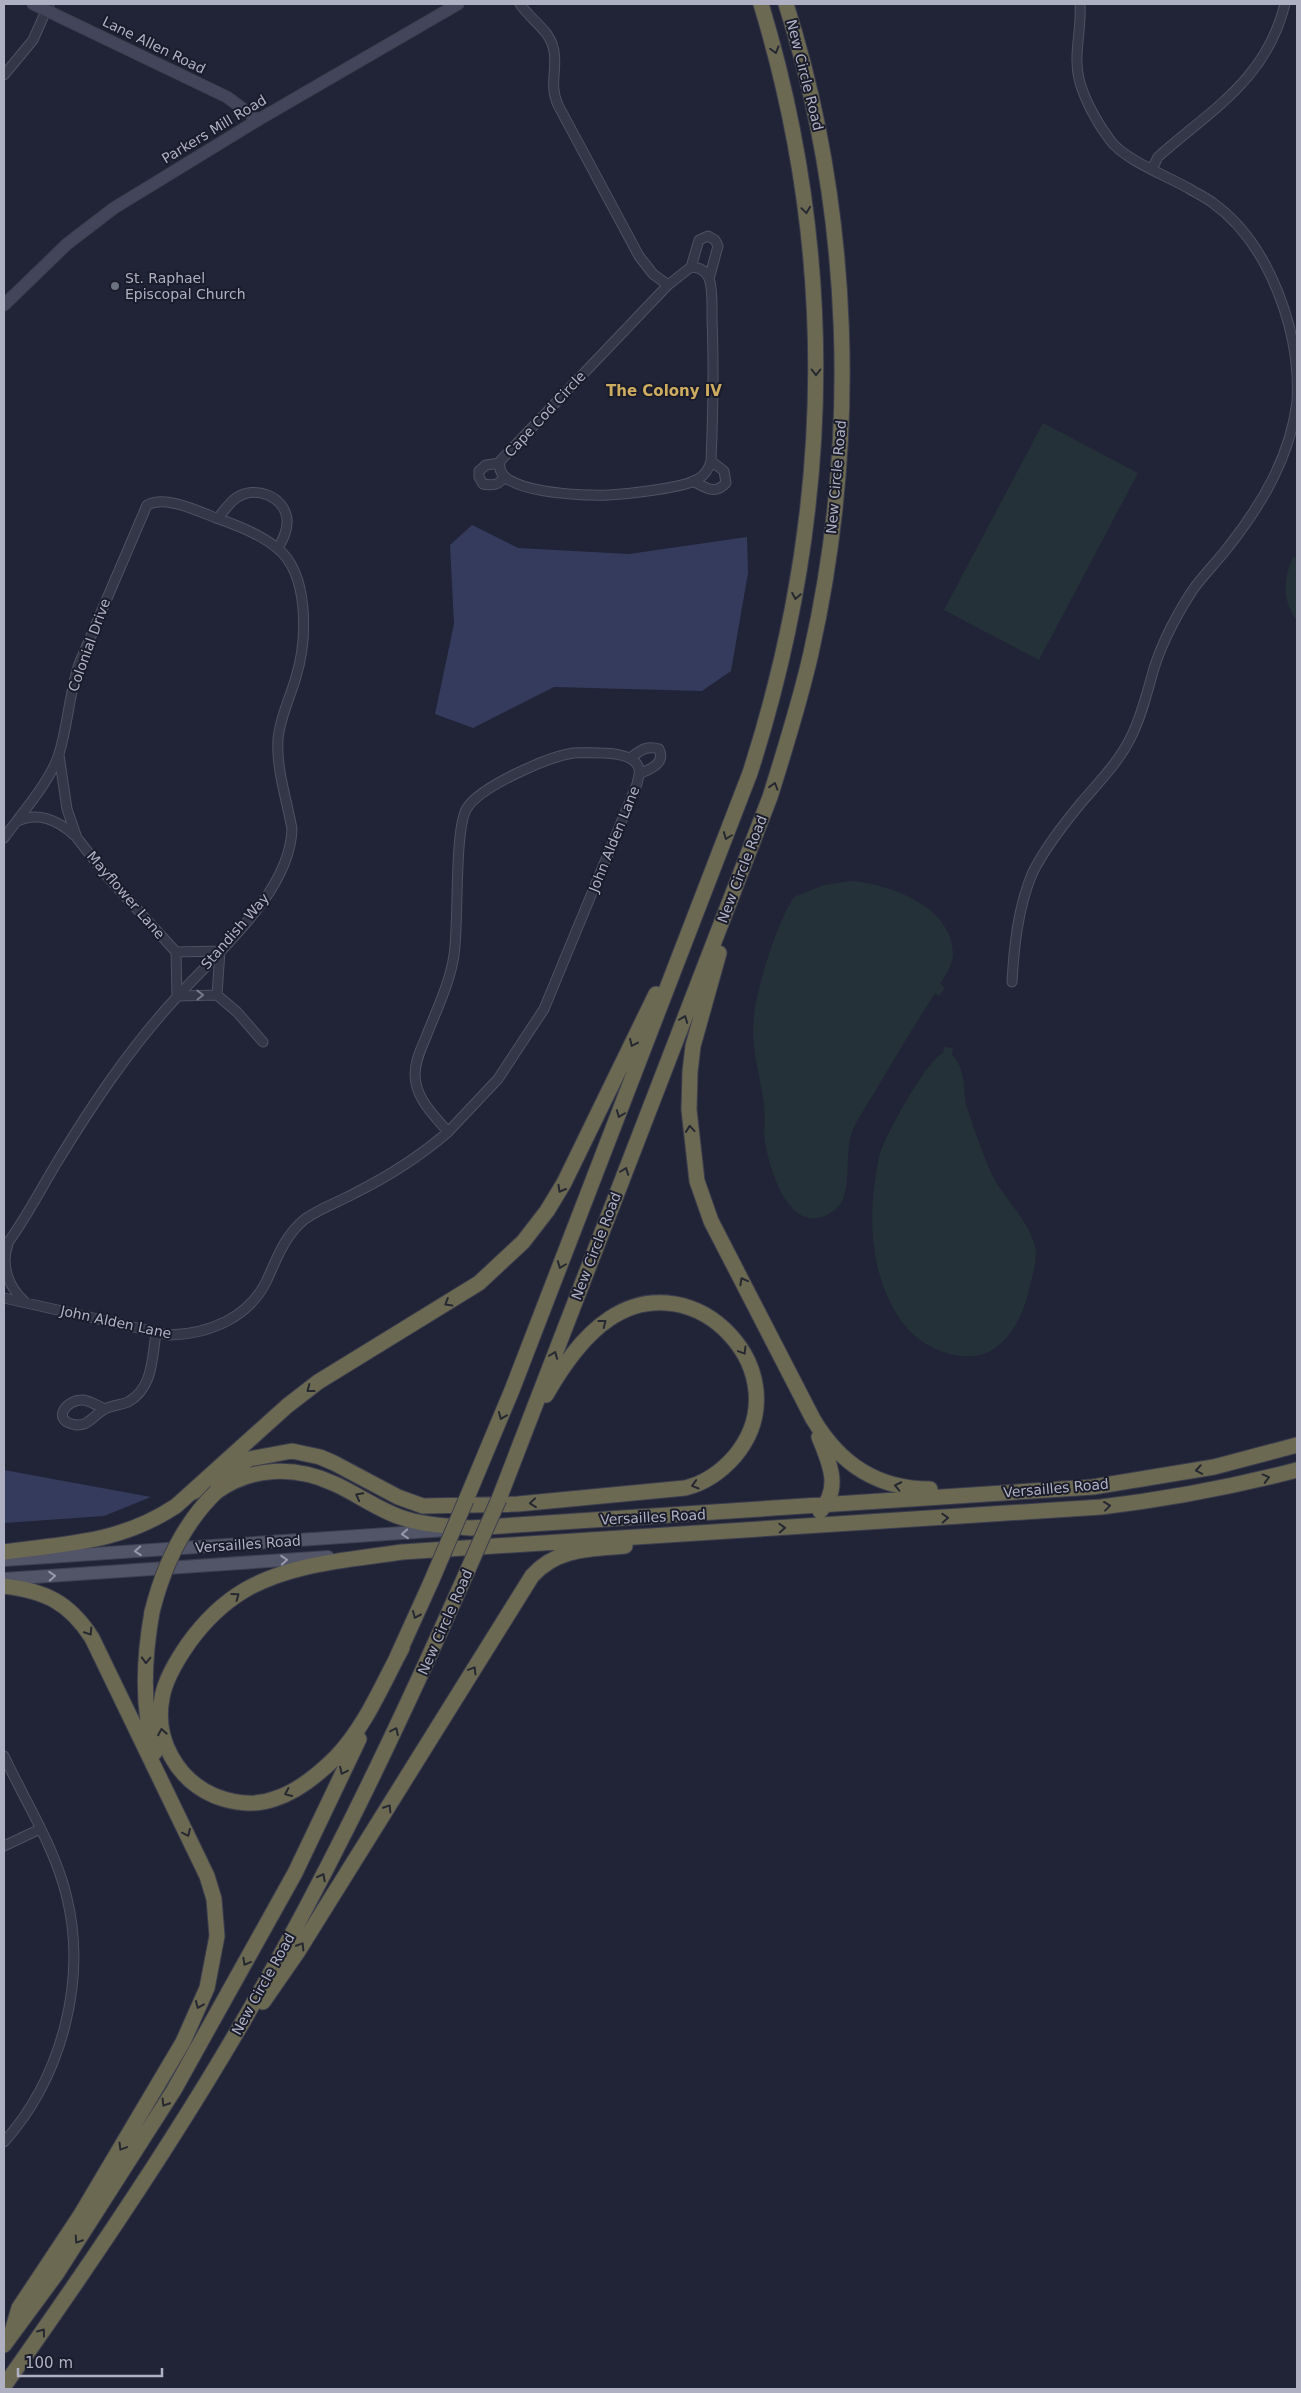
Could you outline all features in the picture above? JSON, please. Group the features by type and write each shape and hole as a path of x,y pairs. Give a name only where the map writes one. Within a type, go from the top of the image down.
{"highway":[{"name":"New Circle Road","path":"8,2340 57,2272 174,2090 295,1873 402,1648 512,1390 750,773 774,694 798,584 812,470 816,378 810,240 796,145 783,83 761,4"},
{"name":"New Circle Road","path":"4,2386 71,2290 222,2057 334,1855 395,1731 499,1499 770,797 789,738 811,652 832,530 842,405 839,289 825,162 803,57 786,4"},
{"path":"745,861 693,1046 689,1110 692,1149 697,1182 711,1221 813,1419 833,1479 830,1497 826,1505 804,1527"},
{"path":"4,1552 98,1539 118,1534 156,1518 191,1493 287,1406 318,1382 479,1283 523,1242 547,1211 564,1183 700,905"},
{"path":"191,1493 222,1478 249,1459 292,1451 320,1457 398,1497 422,1506 518,1504 700,1485 727,1465 748,1436 755,1403 753,1371 748,1358 729,1331 696,1310 679,1304 642,1304 624,1310 592,1332 566,1363 548,1390 517,1449"},
{"path":"813,1419 840,1455 865,1473 883,1482 914,1489 1034,1491"},
{"name":"Versailles Road","path":"471,1528 1093,1487 1214,1467 1297,1446"},
{"name":"Versailles Road","path":"402,1552 1101,1507 1171,1498 1238,1486 1297,1470"},
{"path":"166,1789 153,1748 147,1708 146,1659 152,1612 162,1578 174,1552 190,1523 216,1492 235,1480 258,1473 296,1472 336,1484 398,1517 422,1523 471,1528"},
{"path":"222,2057 296,1953 514,1603 538,1569 555,1557 580,1550 657,1544 760,1529"},
{"path":"402,1552 321,1564 289,1571 244,1591 227,1603 198,1630 175,1664 168,1679 162,1697 160,1714 165,1744 181,1772 203,1791 228,1801 241,1802 274,1799 299,1788 336,1757 357,1732 402,1648"},
{"path":"4,1586 29,1589 52,1598 70,1609 82,1622 92,1638 207,1876 214,1899 217,1936 209,1980 184,2042 80,2216 19,2308 8,2340"}],"main road":[{"name":"Lane Allen Road","path":"33,4 47,7 227,97 258,120"},
{"name":"Parkers Mill Road","path":"4,304 56,254 93,223 149,185 458,4"},
{"name":"Versailles Road","path":"4,1560 471,1528"},
{"name":"Versailles Road","path":"4,1580 402,1552"}],"street":[{"path":"520,4 552,43 554,56 552,90 558,105 639,256 653,274 668,285"},
{"path":"1012,982 1018,928 1032,874 1052,841 1108,772 1130,740 1144,705 1161,648 1174,619 1195,588 1245,524 1277,473 1290,439 1297,400 1296,358 1289,316 1274,281 1258,253 1236,224 1213,203 1152,169 1112,143 1094,115 1079,78 1080,4"},
{"path":"1152,169 1158,157 1229,99 1258,65 1279,26 1285,4"},
{"path":"4,75 33,40 47,7"},
{"path":"709,280 702,270 691,267 699,240 708,236 715,240 718,246 709,280 714,352 711,461 706,472 693,481 708,489 716,490 726,483 724,471 711,461"},
{"name":"Cape Cod Circle","path":"691,267 682,272 668,285 500,462 500,468 505,477 518,485 592,496 628,494 693,481"},
{"path":"500,462 486,465 479,471 479,477 483,484 492,486 500,483 505,477"},
{"path":"218,518 238,496 250,493 269,495 281,505 287,519 285,536 278,548"},
{"name":"Standish Way","path":"4,1248 117,1068 177,996 220,951 269,892 280,873 292,842 292,829 282,776 278,740 282,718 300,661 304,620 297,578 292,566 278,548 245,529 218,518 162,502 149,504"},
{"name":"Colonial Drive","path":"4,838 44,783 59,755 71,692 79,664 142,511 149,504"},
{"path":"448,1132 422,1100 417,1086 415,1071 420,1051 449,978 454,954 463,814 473,800 484,793 548,759 573,753 618,754 630,758 644,748 651,746 659,750 661,754 660,761 655,767 639,774"},
{"name":"Mayflower Lane","path":"59,755 67,810 77,838"},
{"name":"John Alden Lane","path":"4,1298 169,1336 191,1334 214,1328 233,1318 257,1296 287,1239 304,1220 318,1210 385,1177 421,1154 448,1132 498,1079 544,1009 637,784 639,774 636,763 630,758"},
{"name":"Mayflower Lane","path":"16,822 27,818 43,817 65,827 77,838 106,875 176,952 177,996"},
{"path":"217,995 220,951"},
{"name":"Mayflower Lane","path":"176,952 220,951"},
{"path":"177,996 217,995 237,1012 262,1042"},
{"name":"Standish Way","path":"10,1239 5,1255 7,1276 14,1291 27,1303"},
{"path":"105,1409 127,1402 142,1390 150,1371 156,1333"},
{"path":"4,1756 40,1829 66,1894 72,1930 73,1989 66,2025 41,2087 25,2115 4,2142"},
{"path":"4,1846 40,1829"}],"shaded area":[{"path":"1043,423 1138,473 1039,660 944,610"},
{"path":"1293,557 1297,559 1297,621 1289,605 1286,589 1287,573"},
{"path":"851,881 883,887 900,893 916,900 930,910 942,922 950,937 953,957 949,969 940,984 945,988 939,996 935,993 853,1129 850,1138 847,1183 841,1202 836,1209 821,1217 807,1218 796,1211 786,1200 778,1186 768,1155 764,1137 764,1104 754,1049 754,1015 759,988 769,954 781,921 794,897 824,885"},
{"path":"944,1047 953,1048 952,1055 962,1073 967,1108 989,1168 1000,1188 1026,1225 1036,1251 1027,1298 1013,1330 995,1348 973,1356 960,1356 936,1349 915,1336 907,1328 887,1295 880,1276 873,1238 873,1199 880,1154 890,1131 908,1099 927,1069 943,1053"}],"water":[{"path":"472,525 518,548 629,554 747,537 748,573 731,671 702,691 554,687 473,728 435,714 454,624 450,545"},
{"path":"4,1470 151,1497 104,1516 4,1523"}],"place":[{"name":"St. Raphael Episcopal Church","path":"115,286"}],"district":[{"name":"The Colony IV","path":"664,391"}]}
